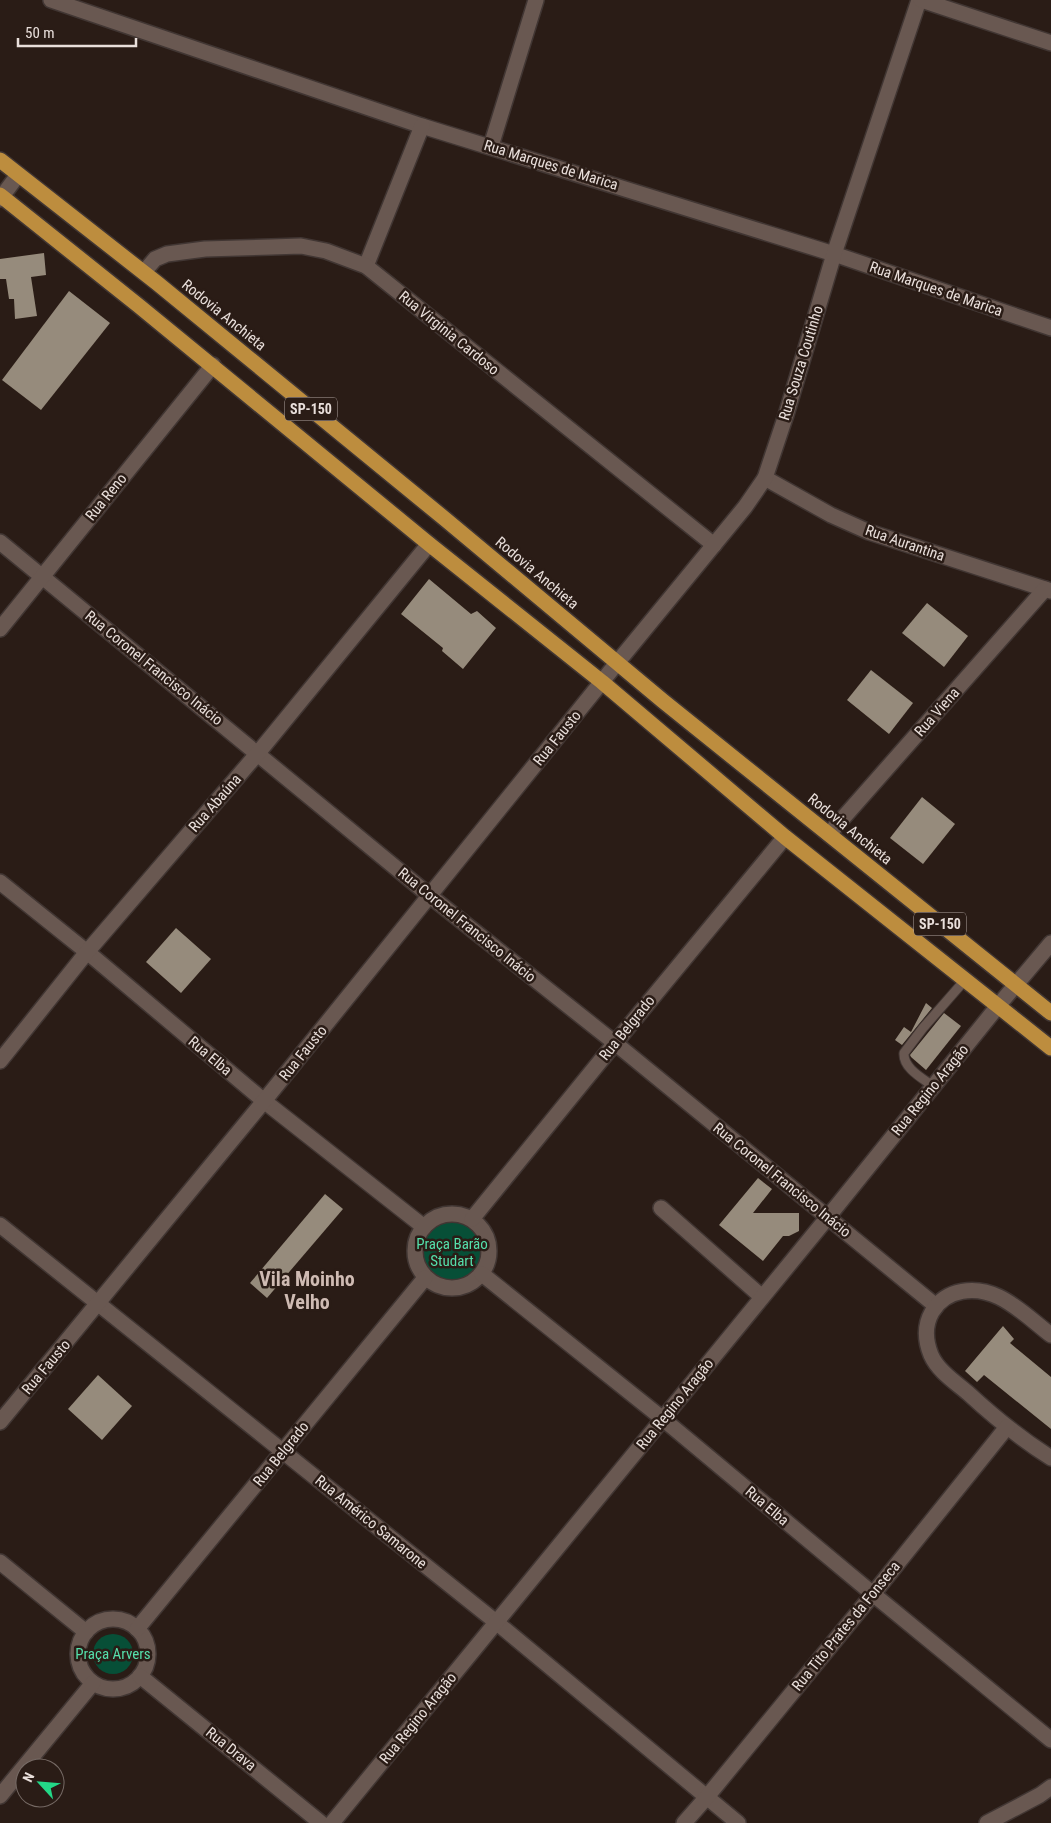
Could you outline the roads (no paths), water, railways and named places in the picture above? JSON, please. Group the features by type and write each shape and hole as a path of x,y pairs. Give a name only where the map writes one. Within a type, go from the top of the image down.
{"highway":[{"name":"Rodovia Anchieta","path":"0,160 144,272 617,663 1051,1013"},
{"name":"SP-150","path":"0,197 213,366 429,544 602,682 785,837 1051,1048"}],"street":[{"name":"Rua Marques de Marica","path":"51,0 422,126 834,254 1051,328"},
{"path":"491,146 536,0"},
{"path":"920,0 1051,43"},
{"name":"Rua Souza Coutinho","path":"602,682 745,508 765,478 786,415 834,254 920,0"},
{"path":"366,266 422,126"},
{"path":"0,197 18,175"},
{"name":"Rua Virginia Cardoso","path":"144,272 156,259 167,254 205,249 261,247 310,248 326,251 366,266 714,545"},
{"name":"Rua Reno","path":"0,629 213,366"},
{"name":"Rua Aurantina","path":"765,478 831,515 869,532 1048,590"},
{"name":"Rua Coronel Francisco Inácio","path":"0,542 430,896 615,1043 936,1306"},
{"name":"Rua Abaúna","path":"0,1061 87,952 258,753 429,544"},
{"name":"Rua Viena","path":"829,834 1048,590"},
{"name":"Rua Fausto","path":"0,1422 264,1101 602,682"},
{"name":"Rua Belgrado","path":"472,1220 785,837"},
{"name":"Rua Elba","path":"0,882 87,952 264,1101 424,1227"},
{"name":"Rua Regino Aragão","path":"332,1823 828,1217 1015,984 1051,943"},
{"path":"661,1208 762,1297"},
{"path":"441,1215 462,1215 472,1220 480,1226 486,1235 489,1245 487,1265 482,1274 472,1283 461,1288 448,1289 436,1286 425,1278 419,1269 415,1253 418,1236 424,1227 441,1215"},
{"name":"Rua Américo Samarone","path":"0,1225 496,1622 738,1823"},
{"name":"Rua Elba","path":"482,1274 663,1419 1051,1740"},
{"name":"Rua Belgrado","path":"137,1629 425,1278"},
{"path":"1051,1335 1000,1297 983,1291 970,1290 956,1292 947,1296 936,1306 926,1328 927,1343 932,1357 943,1372 1028,1444 1051,1458"},
{"name":"Rua Tito Prates da Fonseca","path":"684,1823 873,1594 1007,1427"},
{"path":"0,1562 86,1632"},
{"path":"111,1619 122,1620 137,1629 144,1639 148,1651 146,1664 140,1676 131,1684 118,1689 105,1688 93,1683 83,1672 78,1659 80,1644 86,1632 95,1624 111,1619"},
{"name":"Rua Drava","path":"140,1676 321,1823"},
{"path":"0,1796 93,1683"},
{"path":"987,1823 1040,1795 1051,1787"}],"lane":[{"path":"933,1086 908,1066 904,1053 965,980"}],"district":[{"name":"Vila Moinho Velho","path":"307,1290"}],"park label":[{"name":"Praça Barão Studart","path":"452,1252"},
{"name":"Praça Arvers","path":"113,1654"}]}
